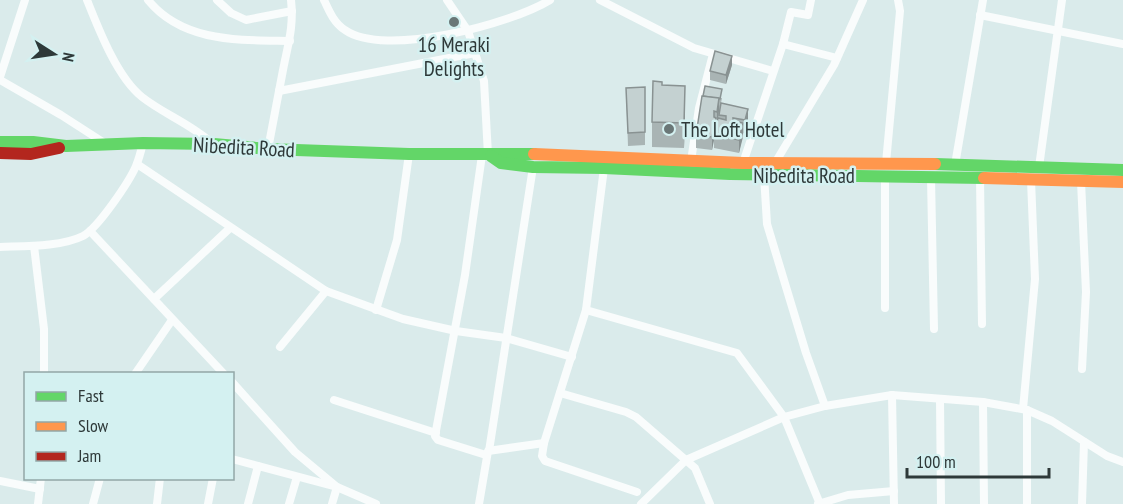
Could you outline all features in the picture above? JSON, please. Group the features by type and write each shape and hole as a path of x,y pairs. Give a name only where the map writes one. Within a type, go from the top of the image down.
{"street":[{"path":"25,0 0,79 106,144"},
{"path":"87,0 109,53 136,92 196,129 214,144"},
{"path":"148,0 178,25 204,34 231,39 290,41"},
{"path":"217,0 231,13 246,20 292,11"},
{"path":"268,149 290,41 291,0"},
{"path":"324,0 333,19 344,30 356,36 393,41 438,38 468,31 535,9 550,0"},
{"path":"447,0 468,31 484,81 485,155 456,331 435,438 487,453 544,443"},
{"path":"600,0 690,46 773,71"},
{"path":"743,163 783,44 791,12 808,15 811,0"},
{"path":"775,163 837,58 863,0"},
{"path":"885,308 885,169 900,11 898,0"},
{"path":"955,165 983,0"},
{"path":"1039,167 1062,0"},
{"path":"980,15 1123,44"},
{"path":"783,44 837,58"},
{"path":"279,91 475,54"},
{"path":"691,161 699,108 713,54"},
{"name":"Nibedita Road","path":"0,142 66,146 143,143 214,144 268,149 408,154 535,154 775,163 885,169 931,178 1031,180 1123,170"},
{"path":"0,247 34,246 74,239 90,231 118,196 137,164 143,143"},
{"path":"0,153 31,154 66,146"},
{"path":"376,310 397,240 408,154"},
{"name":"Nibedita Road","path":"485,155 501,163 533,167 764,175 955,165 1039,167 1123,182"},
{"path":"137,164 326,291 403,319 456,331 506,338 572,357"},
{"path":"479,504 533,167"},
{"path":"604,168 586,310 544,443 542,456 544,460 637,492"},
{"path":"764,175 767,224 825,406"},
{"path":"1081,175 1086,292 1082,369"},
{"path":"931,178 934,329"},
{"path":"980,178 982,324"},
{"path":"1027,504 1025,410 1035,279 1031,180"},
{"path":"154,299 230,228"},
{"path":"90,231 222,372"},
{"path":"34,246 44,328 44,372"},
{"path":"280,347 326,291"},
{"path":"586,310 736,353 784,417 819,504 848,495 894,491"},
{"path":"136,372 172,320"},
{"path":"234,384 295,452 337,487"},
{"path":"560,393 631,414 695,468 710,504"},
{"path":"892,395 894,504"},
{"path":"641,504 686,460 784,417 825,406 892,395 984,402 1025,410 1052,421 1107,456 1123,462"},
{"path":"940,399 941,504"},
{"path":"334,400 436,433"},
{"path":"984,402 984,504"},
{"path":"1082,504 1084,442"},
{"path":"234,460 337,487 375,504"},
{"path":"248,504 258,466"},
{"path":"290,504 297,477"},
{"path":"38,504 41,480"},
{"path":"93,504 99,480"},
{"path":"157,504 160,480"},
{"path":"208,504 213,480"},
{"path":"0,481 40,489"},
{"path":"332,504 337,487"}],"building":[{"path":"715,51 732,56 726,75 710,71"},
{"path":"653,81 662,82 662,85 685,86 684,123 652,122"},
{"path":"705,86 722,89 720,99 703,96"},
{"path":"645,87 645,132 628,133 626,88"},
{"path":"702,96 719,98 717,112 714,111 716,118 712,137 696,135"},
{"path":"721,103 748,109 745,120 733,118 733,121 743,123 739,140 714,134 718,118 726,120 726,116 719,115"}],"traffic: fast":[{"path":"0,142 33,142 66,146 143,143 214,144 268,149 409,154 534,154"},
{"path":"491,156 501,163 533,167 730,174 984,178"},
{"path":"935,164 1123,170"}],"traffic: slow":[{"path":"534,154 743,163 935,164"},
{"path":"984,178 1123,182"}],"traffic: jam":[{"path":"0,153 31,154 59,148"}],"place":[{"name":"16 Meraki Delights","path":"454,22"},
{"name":"The Loft Hotel","path":"669,129"}]}
